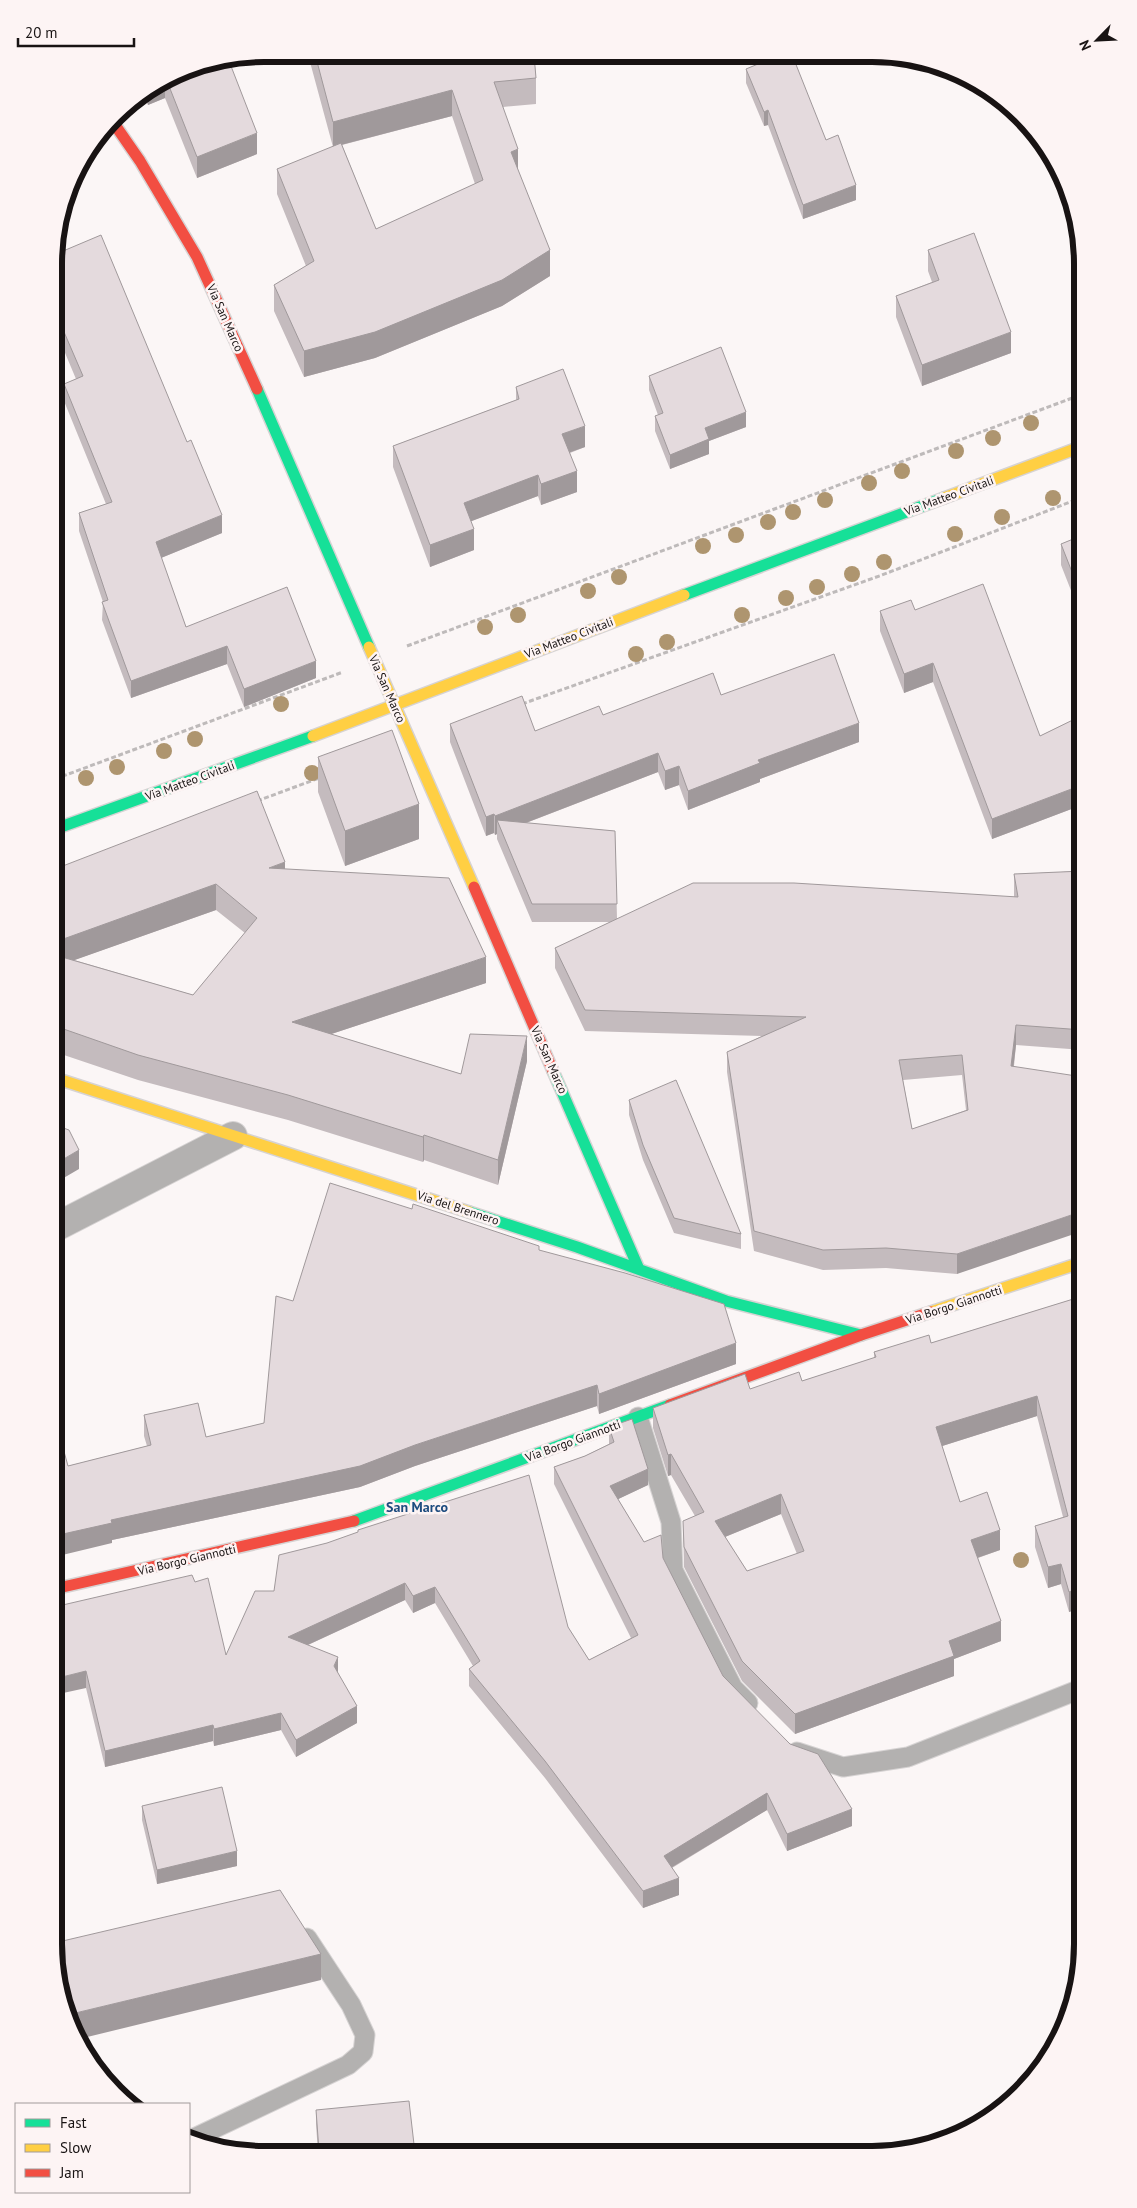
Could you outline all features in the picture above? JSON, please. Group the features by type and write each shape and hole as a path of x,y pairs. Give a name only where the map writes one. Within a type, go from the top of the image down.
{"street":[{"name":"Via San Marco","path":"117,127 140,161 197,257 226,318 638,1267"},
{"name":"Via Matteo Civitali","path":"62,826 396,706 644,610 1075,449"},
{"name":"Via del Brennero","path":"62,1080 638,1267 726,1301 861,1336"},
{"path":"62,1224 233,1136"},
{"name":"Via Borgo Giannotti","path":"62,1587 344,1525 861,1336 1075,1265"}],"lane":[{"path":"638,1417 671,1522 673,1570 733,1688 759,1714"},
{"path":"785,1740 798,1753 843,1767 908,1757 1075,1691"},
{"path":"200,2135 348,2065 363,2052 365,2035 351,2005 299,1926"}],"path":[{"path":"62,775 317,683 1075,397"},
{"path":"514,707 882,575 1075,500"},
{"path":"255,802 330,774"}],"building":[{"path":"317,62 535,62 536,78 494,82 518,149 511,152 550,250 502,280 375,332 304,351 274,285 314,261 277,169 341,143 376,229 483,180 452,90 333,122"},
{"path":"763,62 795,62 826,140 838,135 856,185 803,205 768,110 764,112 746,69"},
{"path":"231,65 257,133 197,157 169,87 200,73"},
{"path":"974,233 1011,332 922,365 896,296 939,280 928,250"},
{"path":"101,235 187,442 191,440 222,515 156,542 186,627 287,587 316,661 244,689 227,646 131,681 102,602 108,600 79,513 112,502 64,384 83,376 62,327 63,251"},
{"path":"721,347 746,412 705,428 709,439 670,455 655,416 663,413 649,376"},
{"path":"563,369 585,426 562,434 577,471 541,484 538,475 464,503 474,529 430,545 393,446 519,399 516,387"},
{"path":"1075,538 1075,580 1061,544"},
{"path":"983,584 1040,736 1075,719 1075,788 992,819 933,663 904,674 880,611 911,600 915,610"},
{"path":"834,654 859,723 758,760 760,763 688,791 679,766 665,771 658,753 495,816 494,814 486,817 450,724 522,696 535,731 599,706 603,715 713,673 721,695"},
{"path":"392,730 419,804 345,831 318,757"},
{"path":"257,791 285,862 269,868 449,878 486,957 292,1022 461,1074 470,1034 527,1036 498,1160 424,1135 423,1137 288,1095 138,1055 62,1028 62,957 193,995 257,918 216,884 62,939 62,866"},
{"path":"497,820 615,831 617,904 532,904"},
{"path":"1075,871 1075,1029 1016,1025 1011,1066 1075,1076 1075,1214 957,1254 886,1248 823,1250 754,1231 727,1052 806,1017 585,1010 555,948 693,883 794,883 1018,897 1014,874","holes":["962,1055 968,1110 912,1129 899,1060"]},
{"path":"676,1080 741,1234 674,1218 643,1145 629,1100"},
{"path":"62,1128 69,1130 79,1150 62,1160"},
{"path":"330,1183 412,1209 413,1204 539,1246 539,1250 625,1273 724,1304 736,1343 599,1394 597,1385 415,1445 360,1466 111,1520 112,1523 62,1534 62,1444 68,1466 151,1445 144,1415 198,1403 206,1437 264,1423 276,1296 293,1301"},
{"path":"1075,1298 1075,1589 1069,1592 1061,1564 1048,1567 1035,1526 1068,1516 1037,1396 936,1427 960,1502 987,1492 1000,1530 971,1540 1001,1621 949,1641 954,1656 795,1714 742,1661 684,1547 683,1521 704,1512 671,1454 668,1455 653,1408 745,1374 750,1389 799,1372 802,1381 876,1357 874,1352 929,1335 931,1343","holes":["781,1494 804,1551 747,1571 715,1521"]},
{"path":"632,1419 648,1469 610,1486 644,1542 661,1535 663,1558 723,1676 790,1744 818,1754 852,1809 787,1834 767,1793 664,1856 679,1878 643,1891 545,1761 469,1669 480,1661 435,1587 413,1596 405,1583 288,1637 338,1657 334,1666 357,1706 296,1740 281,1713 214,1729 213,1725 105,1751 86,1671 62,1677 62,1605 192,1575 195,1582 208,1578 226,1655 255,1591 274,1591 279,1555 327,1543 358,1532 358,1530 529,1475 568,1627 589,1660 638,1635 554,1467 585,1456 614,1442 609,1427"},
{"path":"222,1787 237,1851 157,1870 142,1806"},
{"path":"280,1890 321,1954 75,2013 66,1983 62,1941"},
{"path":"409,2101 414,2146 319,2146 316,2110"}],"traffic: fast":[{"path":"257,389 369,647"},
{"path":"684,595 944,498"},
{"path":"62,826 313,736"},
{"path":"553,1071 638,1267"},
{"path":"469,1212 577,1247 726,1301 861,1335"},
{"path":"354,1521 670,1405"}],"traffic: slow":[{"path":"944,498 1075,449"},
{"path":"313,736 684,595"},
{"path":"369,647 474,887"},
{"path":"62,1080 469,1212"},
{"path":"931,1312 1075,1265"}],"traffic: jam":[{"path":"117,127 140,161 197,257 257,389"},
{"path":"474,887 553,1071"},
{"path":"670,1405 861,1335 931,1312"},
{"path":"62,1587 354,1521"}],"district":[{"name":"San Marco","path":"417,1507"}]}
